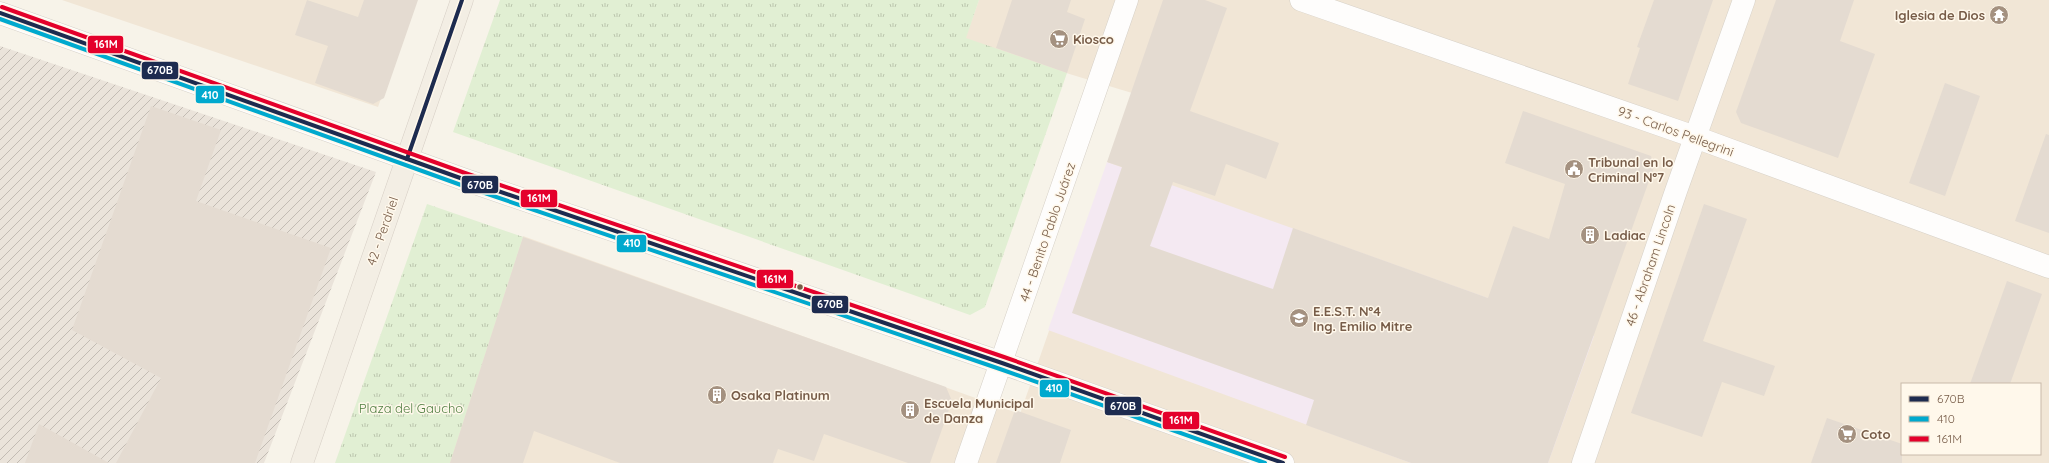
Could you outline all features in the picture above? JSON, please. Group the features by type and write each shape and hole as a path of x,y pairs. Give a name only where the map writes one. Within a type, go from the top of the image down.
{"main road":[{"name":"42 - Perdriel","path":"302,463 462,0"}],"street":[{"name":"44 - Benito Pablo Juárez","path":"966,463 1127,0"},
{"name":"93 - Carlos Pellegrini","path":"1301,0 1695,137 2049,267"},
{"name":"46 - Abraham Lincoln","path":"1583,463 1695,137 1744,0"},
{"path":"0,13 407,159 1002,363 1283,463"}],"shaded area":[{"path":"62,0 416,0 378,107"},
{"path":"979,0 2049,0 2049,463 447,463 523,236 1020,414 1132,93 964,42"},
{"path":"0,46 376,172 264,463 0,463"},
{"name":"E.E.S.T. Nº4 Ing. Emilio Mitre","path":"1107,162 1594,336 1548,463 1411,463 1048,330"}],"green space":[{"path":"500,0 979,0 966,38 1067,73 985,307 970,315 453,132"},
{"name":"Plaza del Gaucho","path":"427,204 523,237 450,463 335,463"}],"building":[{"path":"307,0 358,17 364,0 418,0 384,98 373,104 315,83 328,46 295,35"},
{"path":"1012,0 1071,0 1067,12 1085,19 1067,73 996,48"},
{"name":"E.E.S.T. Nº4 Ing. Emilio Mitre","path":"1163,0 1205,0 1227,8 1190,111 1279,143 1266,179 1226,164 1215,196 1173,182 1150,246 1273,289 1293,228 1488,298 1513,226 1549,239 1565,184 1505,163 1523,111 1651,156 1654,167 1548,463 1411,463 1306,425 1314,400 1072,313 1122,167 1107,162"},
{"path":"1654,0 1713,0 1678,101 1628,84 1640,48 1637,47"},
{"path":"1776,0 1854,0 1840,41 1875,54 1838,158 1741,123 1736,112"},
{"path":"1945,83 1980,96 1945,196 1909,183"},
{"path":"151,106 221,130 196,201 331,248 255,463 116,463 161,378 72,330"},
{"path":"2046,134 2049,135 2049,233 2015,221"},
{"path":"1704,204 1747,219 1703,341 1775,366 1764,396 1722,382 1702,437 1631,413"},
{"path":"523,237 946,387 952,401 930,463 908,463 824,434 814,461 778,449 773,463 620,463 534,431 523,463 450,463"},
{"path":"2007,281 2042,294 2010,383 1970,383"},
{"path":"1015,410 1071,430 1060,463 996,463"},
{"name":"Coto","path":"1827,418 1901,444 1902,463 1811,463"},
{"path":"39,424 109,463 25,463"}],"transit line":[{"name":"670B","path":"407,159 462,0"},
{"name":"161M","path":"2,7 465,173 1004,357 1285,457"},
{"name":"670B","path":"0,13 463,179 1002,363 1283,463"},
{"name":"410","path":"0,19 461,185 1000,369 1265,463"}],"place":[{"name":"Iglesia de Dios","path":"1999,15"},
{"name":"Kiosco","path":"1059,39"},
{"name":"Tribunal en lo Criminal Nº7","path":"1574,169"},
{"name":"Ladiac","path":"1590,235"},
{"name":"E.E.S.T. Nº4 Ing. Emilio Mitre","path":"1299,318"},
{"name":"Osaka Platinum","path":"717,395"},
{"name":"Escuela Municipal de Danza","path":"910,410"},
{"name":"Coto","path":"1847,434"}]}
